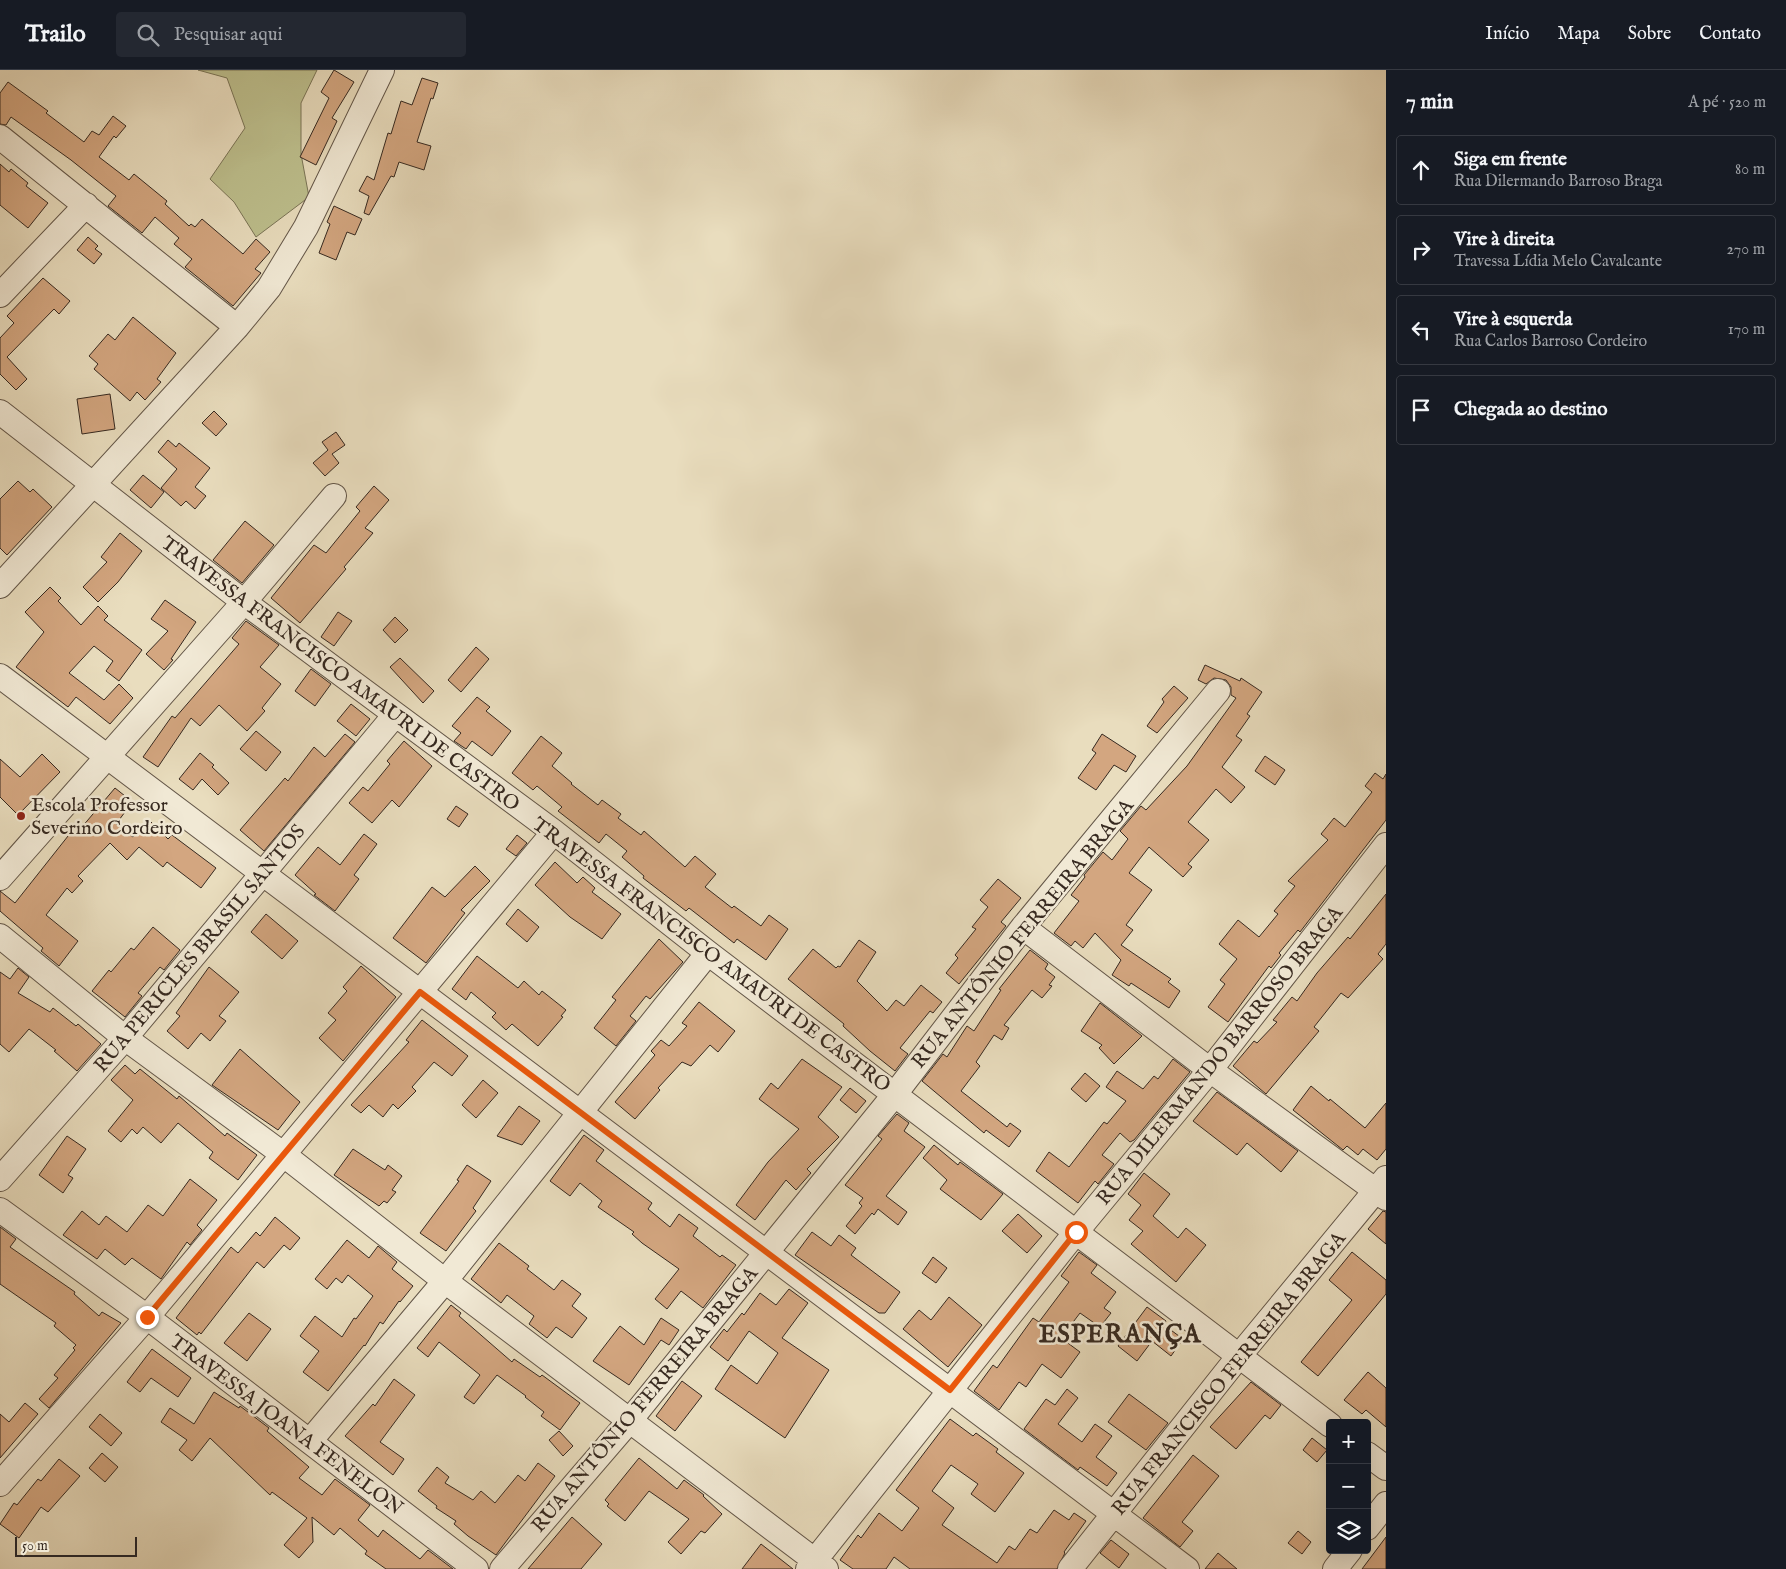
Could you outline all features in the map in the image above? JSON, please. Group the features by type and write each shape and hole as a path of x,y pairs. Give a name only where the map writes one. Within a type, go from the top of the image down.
{"street":[{"path":"0,586 237,327 269,288 306,227 382,70"},
{"path":"0,137 237,327"},
{"path":"0,295 86,205"},
{"name":"TRAVESSA FRANCISCO AMAURI DE CASTRO","path":"0,412 244,602 554,832 708,953 1326,1422"},
{"path":"0,878 244,602 334,496"},
{"path":"0,676 1187,1569"},
{"name":"RUA ANTÔNIO FERREIRA BRAGA","path":"502,1569 630,1420 895,1094 1023,927 1218,691"},
{"name":"RUA PERICLES BRASIL SANTOS","path":"0,1179 125,1038 395,715"},
{"path":"0,1484 147,1317 554,832"},
{"name":"RUA DILERMANDO BARROSO BRAGA","path":"816,1566 950,1390 1076,1232 1210,1070 1386,845"},
{"path":"1023,927 1210,1070 1383,1189"},
{"path":"0,936 125,1038 284,1154 445,1281 630,1420 816,1566"},
{"path":"310,1441 445,1281 708,953"},
{"name":"RUA FRANCISCO FERREIRA BRAGA","path":"1070,1569 1239,1356 1383,1189"},
{"name":"TRAVESSA JOANA FENELON","path":"0,1210 147,1317 476,1569"},
{"path":"1371,1457 1386,1468"},
{"path":"1371,1523 1386,1504"},
{"path":"1335,1569 1347,1554"}],"green space":[{"path":"198,70 317,70 301,103 301,154 309,197 256,237 234,202 210,179 245,128 227,78"}],"building":[{"path":"334,70 354,82 332,118 337,121 316,165 300,157 329,98 321,92"},
{"path":"422,78 438,83 433,99 431,98 417,142 431,146 424,170 399,162 394,177 391,176 369,215 364,213 369,196 359,191 367,176 374,180 388,133 391,134 401,101 412,105"},
{"path":"8,82 48,111 46,113 84,142 92,131 99,135 113,116 126,126 116,138 114,136 99,157 129,180 134,174 167,201 165,204 189,226 191,224 195,227 202,219 243,254 256,239 270,252 255,269 261,273 233,306 185,267 192,259 174,244 179,238 155,217 142,233 108,206 116,196 71,160 11,117 6,125 0,124 0,93"},
{"path":"0,164 9,172 11,169 28,183 26,186 48,203 28,228 0,205"},
{"path":"334,206 362,219 355,235 347,232 336,260 319,253 330,224 327,222"},
{"path":"88,237 98,246 95,249 102,254 94,264 77,250"},
{"path":"43,278 70,301 59,314 54,309 7,357 27,379 16,390 0,374 0,338 14,323 7,316"},
{"path":"133,317 176,353 157,379 161,382 145,400 137,392 130,401 94,369 98,364 89,356 108,334 115,340"},
{"path":"110,394 115,429 82,434 77,399"},
{"path":"214,411 227,424 216,436 202,423"},
{"path":"336,432 345,445 332,454 339,463 325,476 313,463 328,450 322,442"},
{"path":"168,440 176,447 179,443 210,468 195,487 206,496 195,509 186,501 181,506 161,488 177,469 158,452"},
{"path":"143,475 164,492 151,508 130,490"},
{"path":"18,481 30,492 33,489 52,507 7,555 0,548 0,499"},
{"path":"374,486 389,500 365,528 373,533 344,567 346,569 300,623 271,598 314,545 326,553 360,511 356,507"},
{"path":"245,521 274,545 242,583 213,560"},
{"path":"120,533 142,551 118,582 98,602 83,587 107,562 101,557"},
{"path":"50,587 61,598 58,601 81,625 98,606 108,616 104,620 142,650 119,681 106,671 113,661 94,646 69,673 104,700 119,684 133,698 110,724 76,697 68,707 16,667 44,632 25,612"},
{"path":"165,600 196,622 171,659 173,660 164,670 146,654 168,631 151,619"},
{"path":"338,612 352,621 334,646 321,637"},
{"path":"395,617 408,630 395,643 383,630"},
{"path":"246,621 279,645 260,667 281,684 262,708 265,711 247,731 219,705 200,726 191,718 158,767 143,757 172,716 175,718 239,644 232,638"},
{"path":"476,647 489,659 461,692 448,680"},
{"path":"400,658 434,691 423,703 390,667"},
{"path":"1205,665 1240,681 1241,678 1262,692 1247,714 1250,716 1236,736 1242,740 1222,767 1245,787 1231,803 1216,789 1188,822 1209,840 1188,864 1192,867 1183,877 1149,847 1129,873 1152,890 1126,925 1133,930 1121,945 1171,979 1168,982 1180,991 1169,1008 1131,983 1129,986 1112,975 1121,960 1095,933 1083,948 1075,941 1071,946 1054,933 1079,901 1071,895 1085,877 1084,875 1103,852 1112,860 1128,839 1120,831 1141,806 1146,810 1187,766 1236,698 1231,695 1231,687 1226,680 1214,678 1206,684 1198,680"},
{"path":"311,669 331,684 315,706 295,691"},
{"path":"1174,686 1188,698 1157,733 1147,726 1164,702 1162,699"},
{"path":"477,697 490,707 486,711 511,731 492,756 472,741 466,749 454,741 461,733 452,726"},
{"path":"351,704 370,719 356,736 337,721"},
{"path":"256,731 281,752 266,771 240,749"},
{"path":"345,734 355,742 264,851 240,830 285,778 288,781 314,747 325,757"},
{"path":"1102,734 1136,756 1126,772 1114,765 1096,790 1078,778 1096,753 1092,750"},
{"path":"541,736 562,753 552,766 571,784 598,805 602,800 621,814 618,818 641,835 644,831 685,867 695,856 716,874 705,887 732,908 734,906 761,926 769,915 788,929 766,960 737,939 734,943 689,908 686,911 643,878 644,876 622,857 627,851 606,834 599,843 558,811 562,807 537,786 533,790 512,773"},
{"path":"404,741 432,766 399,807 392,800 372,823 349,803 363,787 368,791 390,764 387,761"},
{"path":"200,753 214,765 212,767 229,783 218,795 202,779 193,790 179,779"},
{"path":"42,754 60,772 18,815 0,797 0,759 20,777"},
{"path":"1265,756 1285,770 1275,785 1255,771"},
{"path":"1375,773 1383,779 1386,774 1386,820 1300,932 1298,930 1279,953 1281,955 1271,968 1269,966 1228,1022 1208,1007 1225,984 1220,980 1237,959 1219,944 1238,920 1259,937 1278,914 1274,911 1295,886 1288,881 1328,840 1321,834 1334,818 1345,827 1372,792 1365,786"},
{"path":"115,788 130,800 122,809 125,812 116,824 133,837 143,825 145,828 151,822 168,839 172,835 216,868 201,888 167,862 163,867 139,847 127,860 110,843 78,876 83,881 72,893 67,888 46,915 78,941 59,966 41,951 43,948 0,911 0,891 15,903 72,831 76,834"},
{"path":"456,806 468,814 459,827 447,819"},
{"path":"364,834 377,844 354,875 359,879 335,911 314,895 316,894 295,875 318,847 340,865"},
{"path":"517,835 527,843 516,856 506,849"},
{"path":"555,862 577,883 583,877 595,888 592,892 621,914 602,939 570,917 535,885"},
{"path":"475,866 490,881 461,910 465,913 426,963 393,938 432,887 445,897"},
{"path":"998,879 1021,898 1001,922 1006,926 959,984 946,973 958,958 955,955 976,929 972,927 988,907 980,900"},
{"path":"1386,894 1386,944 1378,954 1383,959 1348,998 1341,993 1314,1027 1319,1031 1266,1094 1233,1066 1254,1041 1257,1043 1277,1022 1273,1020 1292,997 1297,1001 1317,973 1348,937 1350,939"},
{"path":"518,909 539,927 527,942 506,924"},
{"path":"266,914 298,941 282,959 251,932"},
{"path":"153,927 180,950 164,970 160,967 138,993 142,996 125,1017 92,991 109,970 111,972 131,948 134,950"},
{"path":"659,939 683,962 650,999 646,996 630,1016 636,1021 616,1046 594,1028 616,1000 612,997"},
{"path":"859,940 876,952 857,981 887,1011 896,1000 904,1006 921,985 942,1002 933,1013 930,1011 900,1048 908,1054 895,1071 870,1051 843,1026 844,1024 788,979 813,949 836,968 840,967"},
{"path":"1030,950 1048,964 1045,969 1055,977 1049,985 1052,986 1042,998 1032,990 1004,1025 1009,1028 1002,1040 994,1035 976,1062 980,1066 961,1091 1007,1127 1010,1123 1021,1131 1009,1147 986,1130 984,1133 922,1081 943,1054 947,1057 967,1026 974,1031 1001,990 999,989"},
{"path":"477,956 518,988 524,981 539,995 542,991 566,1010 561,1016 563,1017 538,1046 512,1024 506,1030 492,1017 496,1013 471,992 466,1000 452,989"},
{"path":"361,966 396,997 343,1061 319,1038 336,1020 328,1013 347,991 343,987"},
{"path":"209,967 239,992 219,1016 226,1021 210,1041 201,1033 188,1049 167,1031 180,1016 176,1013"},
{"path":"18,968 29,977 18,993 50,1012 53,1008 76,1026 78,1024 101,1044 77,1071 54,1051 56,1050 29,1029 9,1052 0,1044 0,972 10,979"},
{"path":"699,1002 735,1031 718,1052 710,1045 691,1066 682,1062 658,1088 660,1090 635,1119 615,1102 655,1055 651,1051 661,1040 669,1046 687,1026 682,1023"},
{"path":"1100,1003 1142,1036 1114,1064 1099,1048 1102,1045 1081,1031"},
{"path":"422,1020 468,1056 452,1076 434,1062 412,1087 416,1091 398,1109 393,1104 383,1117 369,1105 361,1113 351,1105 409,1042 406,1040"},
{"path":"240,1049 300,1102 278,1130 212,1085"},
{"path":"802,1059 842,1087 818,1117 839,1137 807,1169 811,1173 796,1190 786,1180 755,1220 736,1205 768,1162 799,1129 759,1099 771,1083 778,1089"},
{"path":"1173,1059 1190,1072 1134,1140 1130,1142 1120,1133 1102,1155 1114,1164 1098,1184 1095,1181 1078,1203 1036,1171 1049,1152 1069,1167 1104,1122 1107,1124 1126,1101 1106,1087 1117,1071 1143,1089 1154,1076 1158,1079"},
{"path":"125,1065 135,1074 140,1069 177,1099 179,1096 225,1136 227,1133 257,1155 238,1180 209,1158 213,1152 178,1123 161,1143 143,1127 137,1134 132,1129 121,1142 108,1131 133,1100 111,1080"},
{"path":"1085,1073 1100,1086 1086,1102 1071,1089"},
{"path":"483,1080 498,1093 476,1118 462,1105"},
{"path":"1311,1086 1365,1128 1386,1103 1386,1149 1377,1160 1363,1149 1358,1155 1347,1146 1343,1150 1293,1110"},
{"path":"850,1088 866,1101 856,1113 840,1100"},
{"path":"1217,1092 1298,1151 1281,1172 1247,1143 1237,1155 1193,1121"},
{"path":"519,1106 540,1121 522,1145 497,1136"},
{"path":"897,1114 909,1123 904,1131 925,1147 886,1196 907,1212 898,1225 878,1209 874,1215 872,1213 855,1234 846,1226 862,1206 859,1203 863,1198 845,1185 882,1139 878,1136"},
{"path":"584,1135 604,1150 596,1161 652,1203 648,1209 670,1227 679,1214 698,1228 693,1236 720,1257 722,1255 736,1265 703,1308 681,1291 667,1309 655,1299 679,1269 642,1243 632,1234 634,1232 598,1207 602,1201 580,1183 570,1196 550,1181"},
{"path":"67,1136 86,1149 68,1175 73,1178 63,1193 39,1175"},
{"path":"934,1145 958,1165 960,1162 1003,1194 981,1220 940,1189 947,1180 923,1158"},
{"path":"353,1149 385,1170 388,1165 402,1176 392,1190 396,1192 387,1203 384,1201 379,1206 334,1175"},
{"path":"467,1165 491,1181 473,1208 476,1211 446,1251 420,1233 459,1181 457,1180"},
{"path":"1144,1173 1170,1194 1153,1216 1178,1238 1186,1228 1206,1245 1176,1282 1131,1244 1143,1231 1129,1220 1141,1205 1128,1194"},
{"path":"190,1179 217,1200 197,1225 202,1230 190,1245 187,1242 161,1279 132,1258 125,1265 105,1249 97,1259 63,1235 82,1211 99,1225 106,1216 127,1232 148,1205 163,1216"},
{"path":"1383,1211 1386,1212 1386,1244 1368,1229"},
{"path":"1018,1214 1042,1236 1027,1253 1002,1231"},
{"path":"275,1217 300,1238 290,1250 284,1245 264,1268 257,1262 201,1334 199,1332 197,1335 176,1318 231,1247 238,1253 256,1232 260,1236"},
{"path":"0,1227 16,1239 10,1247 75,1292 74,1294 99,1316 102,1312 121,1323 49,1408 39,1399 58,1378 54,1375 75,1350 73,1348 76,1345 54,1326 56,1323 0,1284"},
{"path":"812,1232 831,1246 839,1235 856,1248 851,1255 900,1292 885,1313 879,1313 795,1255"},
{"path":"347,1240 369,1258 378,1246 397,1262 392,1269 413,1286 399,1301 383,1324 380,1322 365,1346 328,1391 303,1372 319,1351 300,1336 315,1316 342,1337 354,1318 356,1319 373,1296 348,1275 342,1283 336,1278 327,1289 315,1279"},
{"path":"499,1243 529,1266 527,1269 554,1290 562,1280 581,1294 572,1306 587,1318 572,1338 556,1327 547,1338 529,1324 534,1316 507,1295 501,1303 471,1279"},
{"path":"1079,1252 1097,1265 1091,1273 1116,1292 1104,1308 1111,1313 1100,1327 1080,1313 1061,1338 1080,1352 1061,1378 1042,1364 1026,1387 1019,1382 999,1410 974,1391 993,1365 997,1368 1033,1318 1039,1322 1069,1282 1061,1276"},
{"path":"1352,1252 1386,1280 1386,1294 1318,1376 1301,1362 1352,1300 1329,1280"},
{"path":"933,1257 947,1268 936,1283 922,1273"},
{"path":"789,1289 808,1303 782,1338 829,1370 785,1438 715,1389 731,1365 757,1384 778,1353 749,1331 728,1361 710,1347 724,1329 727,1332 742,1313 744,1315 760,1293 776,1305"},
{"path":"949,1297 982,1325 948,1367 903,1329 919,1310 931,1320"},
{"path":"451,1305 461,1313 459,1316 512,1362 514,1359 540,1377 542,1375 580,1403 560,1430 541,1416 544,1412 526,1396 497,1375 474,1404 464,1397 480,1375 439,1342 428,1357 417,1348"},
{"path":"1147,1307 1166,1321 1164,1325 1183,1339 1171,1356 1152,1341 1137,1361 1118,1346"},
{"path":"249,1313 271,1329 247,1361 224,1343"},
{"path":"661,1318 679,1330 669,1345 661,1340 629,1385 593,1361 620,1326 644,1345"},
{"path":"152,1349 191,1378 178,1397 151,1378 140,1392 127,1382"},
{"path":"1368,1372 1386,1388 1386,1427 1366,1410 1362,1414 1344,1400"},
{"path":"394,1379 415,1395 380,1442 404,1459 393,1475 345,1436 373,1404 375,1406"},
{"path":"682,1381 702,1396 675,1431 656,1416"},
{"path":"1251,1382 1281,1405 1270,1419 1265,1415 1236,1449 1210,1427"},
{"path":"1067,1389 1078,1398 1058,1424 1082,1442 1095,1424 1112,1436 1096,1457 1117,1473 1107,1486 1080,1467 1078,1470 1024,1429 1046,1399 1055,1405"},
{"path":"214,1392 239,1408 240,1406 269,1428 267,1431 309,1467 299,1478 322,1495 335,1479 370,1505 358,1520 378,1537 383,1530 420,1559 428,1550 453,1569 386,1569 365,1554 367,1551 340,1528 334,1535 312,1517 313,1542 299,1558 284,1545 307,1518 272,1492 270,1495 210,1438 192,1461 179,1450 187,1440 161,1422 170,1408 194,1424"},
{"path":"1129,1394 1168,1423 1146,1450 1108,1422"},
{"path":"25,1403 38,1414 0,1458 0,1414 9,1422"},
{"path":"100,1414 122,1433 111,1446 89,1427"},
{"path":"950,1419 973,1436 976,1433 998,1449 996,1452 1024,1473 995,1512 971,1494 978,1484 951,1465 932,1491 954,1508 942,1525 997,1563 1009,1546 1015,1550 1030,1529 1037,1533 1054,1510 1069,1520 1074,1513 1086,1521 1064,1552 1057,1569 910,1569 894,1557 886,1569 853,1569 840,1560 858,1535 861,1538 879,1513 902,1531 919,1508 896,1490"},
{"path":"559,1431 573,1446 563,1456 549,1440"},
{"path":"1312,1438 1326,1451 1317,1462 1303,1450"},
{"path":"102,1453 118,1467 105,1482 89,1468"},
{"path":"1193,1455 1219,1476 1182,1522 1193,1531 1180,1547 1143,1518"},
{"path":"639,1458 677,1489 684,1480 704,1495 722,1514 705,1533 701,1531 681,1554 668,1542 689,1519 649,1491 625,1521 607,1506 609,1504 605,1500"},
{"path":"59,1459 80,1476 48,1512 41,1507 19,1538 0,1524 14,1503 17,1505 38,1479 41,1481"},
{"path":"538,1463 555,1476 496,1555 468,1536 454,1524 456,1521 436,1508 437,1506 418,1491 437,1467 449,1477 445,1483 473,1500 481,1491 495,1503 518,1475 525,1481"},
{"path":"572,1517 602,1544 581,1569 528,1569"},
{"path":"1298,1531 1311,1542 1302,1554 1288,1543"},
{"path":"1386,1537 1386,1569 1362,1569"},
{"path":"1111,1540 1129,1554 1119,1568 1100,1553"},
{"path":"761,1544 793,1569 742,1569"},
{"path":"1218,1553 1237,1569 1205,1569"}],"place":[{"name":"Escola Professor Severino Cordeiro","path":"21,816"}],"district":[{"name":"ESPERANÇA","path":"1120,1333"}],"route":[{"path":"147,1317 420,992 950,1390 1076,1232"}]}
